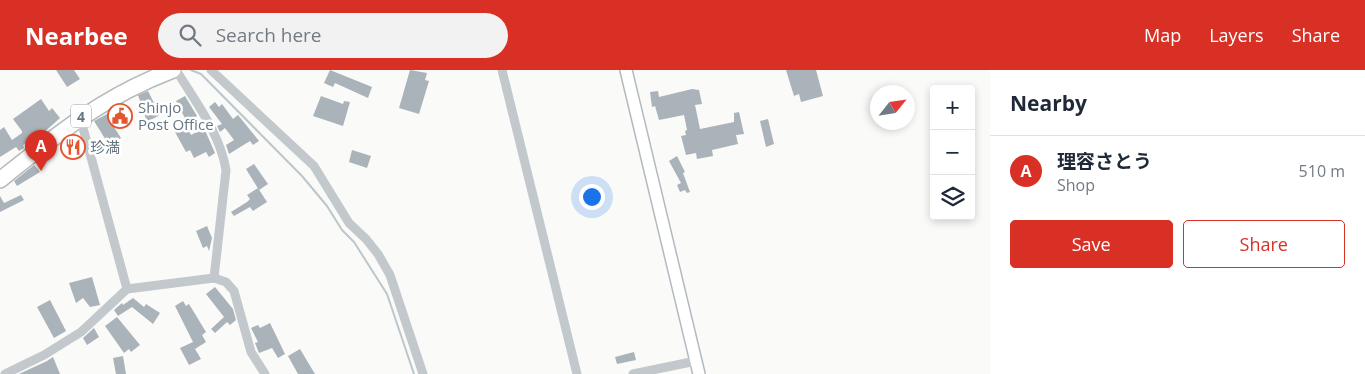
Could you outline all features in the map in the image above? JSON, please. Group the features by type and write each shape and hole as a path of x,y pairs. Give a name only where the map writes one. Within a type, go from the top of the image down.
{"highway":[{"name":"4","path":"0,180 80,117 150,74 175,70"}],"street":[{"path":"175,70 211,128 223,155 226,170 214,278"},
{"path":"210,70 314,166 349,223 378,254 393,283 423,374"},
{"path":"502,70 577,374"},
{"path":"626,70 699,374"},
{"path":"80,117 127,289"},
{"path":"5,374 44,354 80,332 127,289 214,278 226,282 234,291 251,352 265,374"},
{"path":"633,374 696,361"}],"building":[{"path":"56,70 74,70 80,79 67,87"},
{"path":"330,70 372,87 368,98 335,83 333,87 324,83"},
{"path":"410,70 427,73 425,80 429,81 419,114 399,108"},
{"path":"786,70 816,70 823,96 801,102 799,94 794,96"},
{"path":"692,89 699,90 702,104 695,105 700,129 734,122 734,113 739,112 744,134 736,135 738,144 712,150 713,156 697,159 696,153 686,155 681,136 686,135 685,131 687,130 684,115 659,120 655,106 652,107 650,92 658,91 659,97"},
{"path":"148,91 160,115 147,122 138,95"},
{"path":"185,96 197,116 187,122 176,101"},
{"path":"321,96 343,104 344,101 350,102 343,126 313,116"},
{"path":"41,99 49,111 52,108 60,118 40,136 38,133 23,145 24,148 19,151 16,147 0,157 0,130 4,127 12,140 22,133 13,119"},
{"path":"215,102 219,107 222,104 233,119 238,115 259,141 253,145 250,141 229,154 226,145 234,140 225,128 220,132 217,126 222,124 209,107"},
{"path":"122,106 124,114 129,112 133,120 114,127 121,138 109,145 94,121"},
{"path":"768,119 774,144 766,147 760,121"},
{"path":"187,126 191,135 204,128 215,153 209,157 206,152 194,158 190,150 186,152 175,132"},
{"path":"352,150 371,156 367,168 349,162"},
{"path":"677,156 685,172 683,173 690,192 687,193 685,190 680,192 677,185 681,183 669,161"},
{"path":"254,164 268,184 259,190 246,169"},
{"path":"34,165 40,172 17,186 14,181"},
{"path":"258,188 267,202 253,211 250,207 234,216 231,212 247,202 250,199 247,195"},
{"path":"21,195 24,200 0,212 0,196 4,203"},
{"path":"207,226 212,238 209,251 207,246 203,248 196,231"},
{"path":"92,277 100,305 90,307 83,298 76,303 69,283"},
{"path":"215,287 233,309 236,320 230,325 227,322 215,333 211,329 224,317 206,294"},
{"path":"133,298 144,307 146,304 160,313 153,324 132,307 118,316 114,310 122,303 123,305"},
{"path":"50,300 66,331 54,338 37,307"},
{"path":"183,301 186,306 189,304 206,332 202,335 206,342 195,349 201,359 189,365 180,348 193,342 175,306"},
{"path":"117,317 140,345 131,352 129,349 124,353 105,326"},
{"path":"270,323 285,354 278,358 272,348 259,353 255,343 258,342 251,328 258,325 260,328"},
{"path":"94,328 99,337 87,345 83,338"},
{"path":"300,349 315,374 298,374 288,356"},
{"path":"634,352 636,360 617,364 615,357"},
{"path":"123,356 126,374 116,374 113,358"},
{"path":"53,357 60,374 19,374 47,361"}],"waterway":[{"path":"191,70 201,74 302,176 327,206 342,230 354,242 387,294 414,374"}],"place":[{"name":"Shinjo Post Office","path":"120,116"},
{"name":"珍満","path":"73,147"},
{"name":"理容さとう","path":"41,171"}]}
